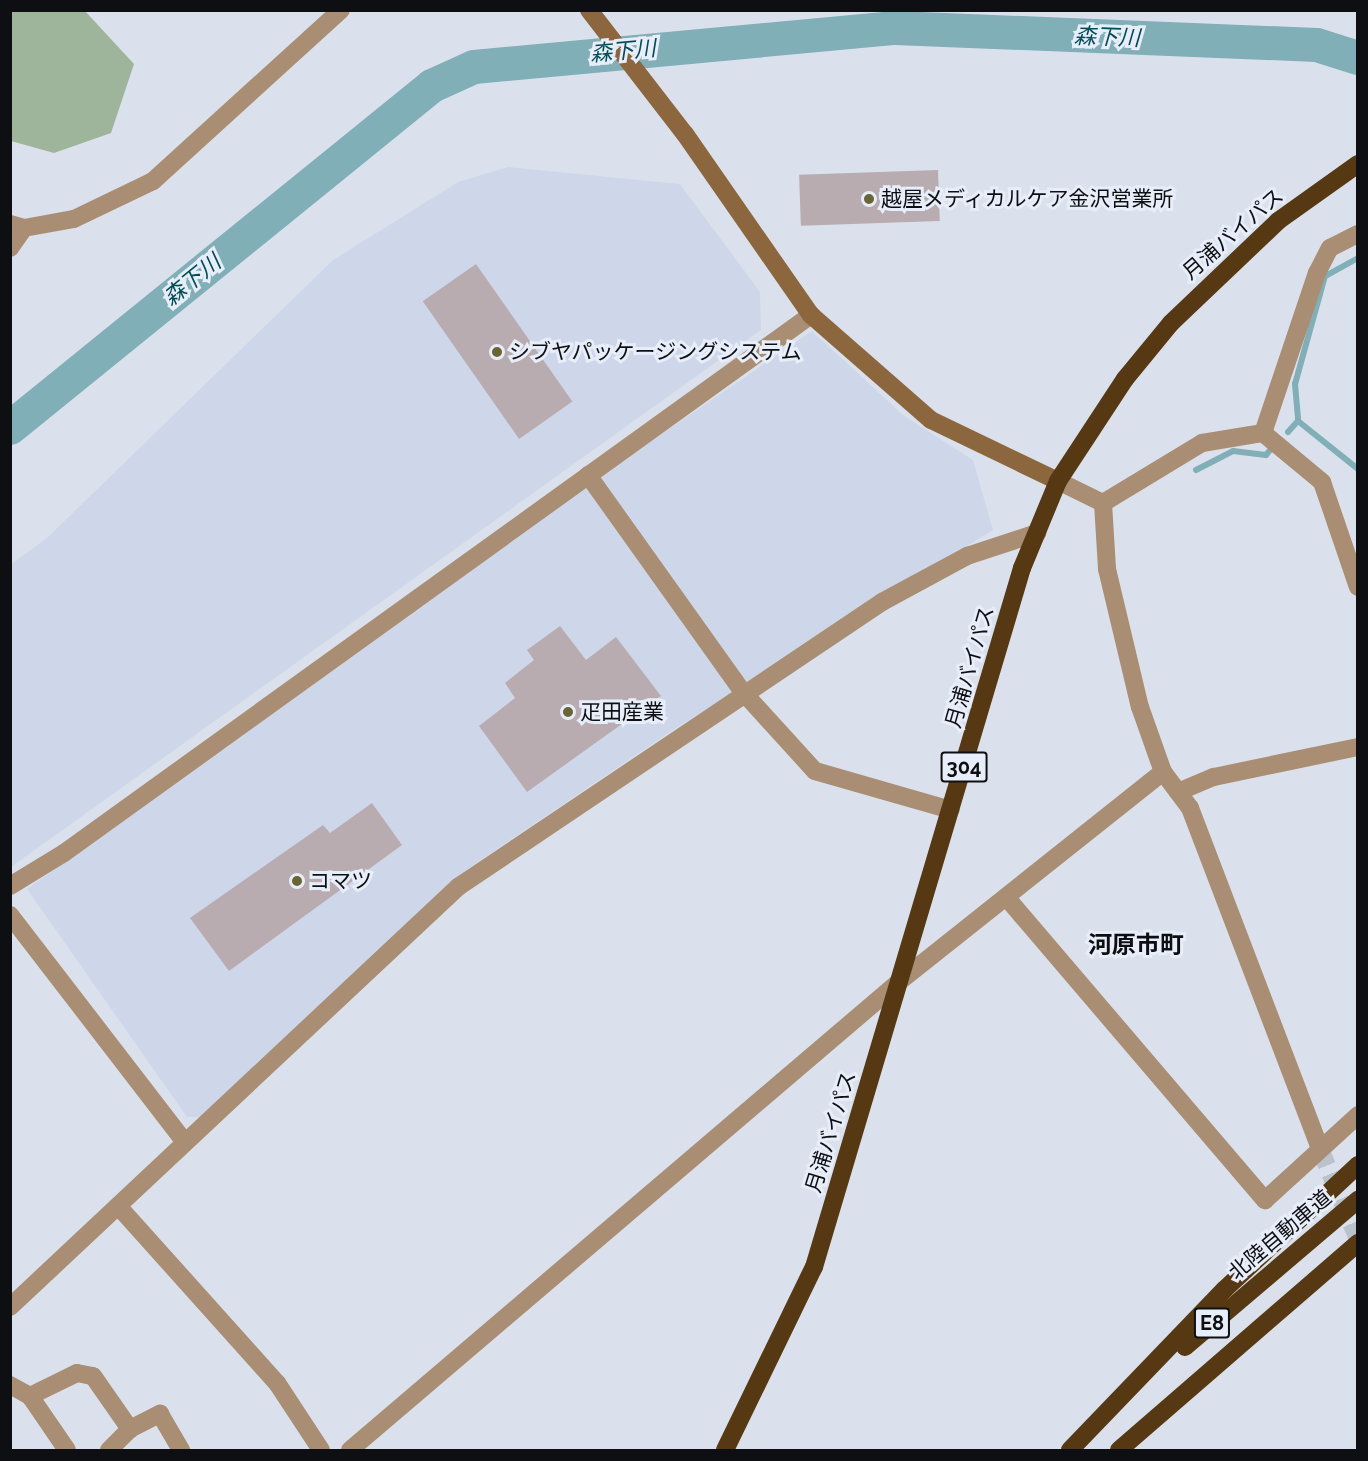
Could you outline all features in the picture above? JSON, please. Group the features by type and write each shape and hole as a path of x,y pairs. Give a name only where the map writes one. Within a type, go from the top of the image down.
{"highway":[{"name":"月浦バイパス","path":"725,1450 814,1267 951,810 1037,533 1058,481 1125,379 1171,323 1270,228 1351,168"},
{"path":"1070,1450 1225,1289 1358,1165"},
{"name":"北陸自動車道","path":"1070,1450 1358,1200"},
{"name":"E8","path":"1120,1450 1358,1243"},
{"path":"1120,1450 1358,1256"}],"street":[{"path":"10,248 17,226 74,219 153,181 341,10"},
{"path":"589,10 685,134 811,315 931,420 1103,503"},
{"path":"1263,433 1317,273 1330,248 1358,234"},
{"path":"10,886 64,854 811,315"},
{"path":"1103,503 1202,443 1263,433 1322,482 1358,588"},
{"path":"588,475 743,692 814,771 951,810"},
{"path":"1103,503 1107,569 1140,707 1163,772 1190,808 1320,1149"},
{"path":"10,1307 119,1207 185,1142 263,1075 458,886 743,692 966,556 1037,533"},
{"path":"1178,792 1214,777 1358,747"},
{"path":"350,1450 900,981 1163,772"},
{"path":"1006,897 1265,1200 1358,1115"},
{"path":"10,915 185,1142"},
{"path":"119,1207 277,1383 321,1450"},
{"path":"30,1396 77,1373 93,1377 130,1429"},
{"path":"10,1385 30,1396 67,1450"},
{"path":"109,1450 130,1429 160,1414 181,1450"}],"shaded area":[{"path":"508,167 680,184 760,292 761,330 11,867 10,565 47,538 333,260 458,182"},
{"path":"812,331 903,415 973,460 993,530 679,726 466,870 200,1117 187,1117 27,889 615,466"}],"green space":[{"path":"10,11 85,11 134,64 111,133 54,153 11,141"}],"building":[{"name":"越屋メディカルケア金沢営業所","path":"938,170 940,221 801,226 799,175"},
{"name":"シブヤパッケージングシステム","path":"476,264 572,402 519,439 423,301"},
{"name":"疋田産業","path":"560,626 586,660 616,637 661,696 527,792 479,726 515,698 505,683 534,660 527,650"},
{"name":"コマツ","path":"372,803 402,845 229,971 190,918 323,825 330,833"}],"waterway":[{"name":"森下川","path":"10,428 432,86 474,67 895,28 1317,45 1358,58"},
{"path":"1358,258 1325,276 1295,384 1298,421 1358,469"},
{"path":"1288,432 1298,421"},
{"path":"1196,470 1233,451 1266,455 1270,450"}],"tunnel":[{"path":"1320,1149 1358,1239"}],"place":[{"name":"越屋メディカルケア金沢営業所","path":"869,199"},
{"name":"シブヤパッケージングシステム","path":"497,352"},
{"name":"疋田産業","path":"568,712"},
{"name":"コマツ","path":"297,881"}],"district":[{"name":"河原市町","path":"1136,945"}]}
